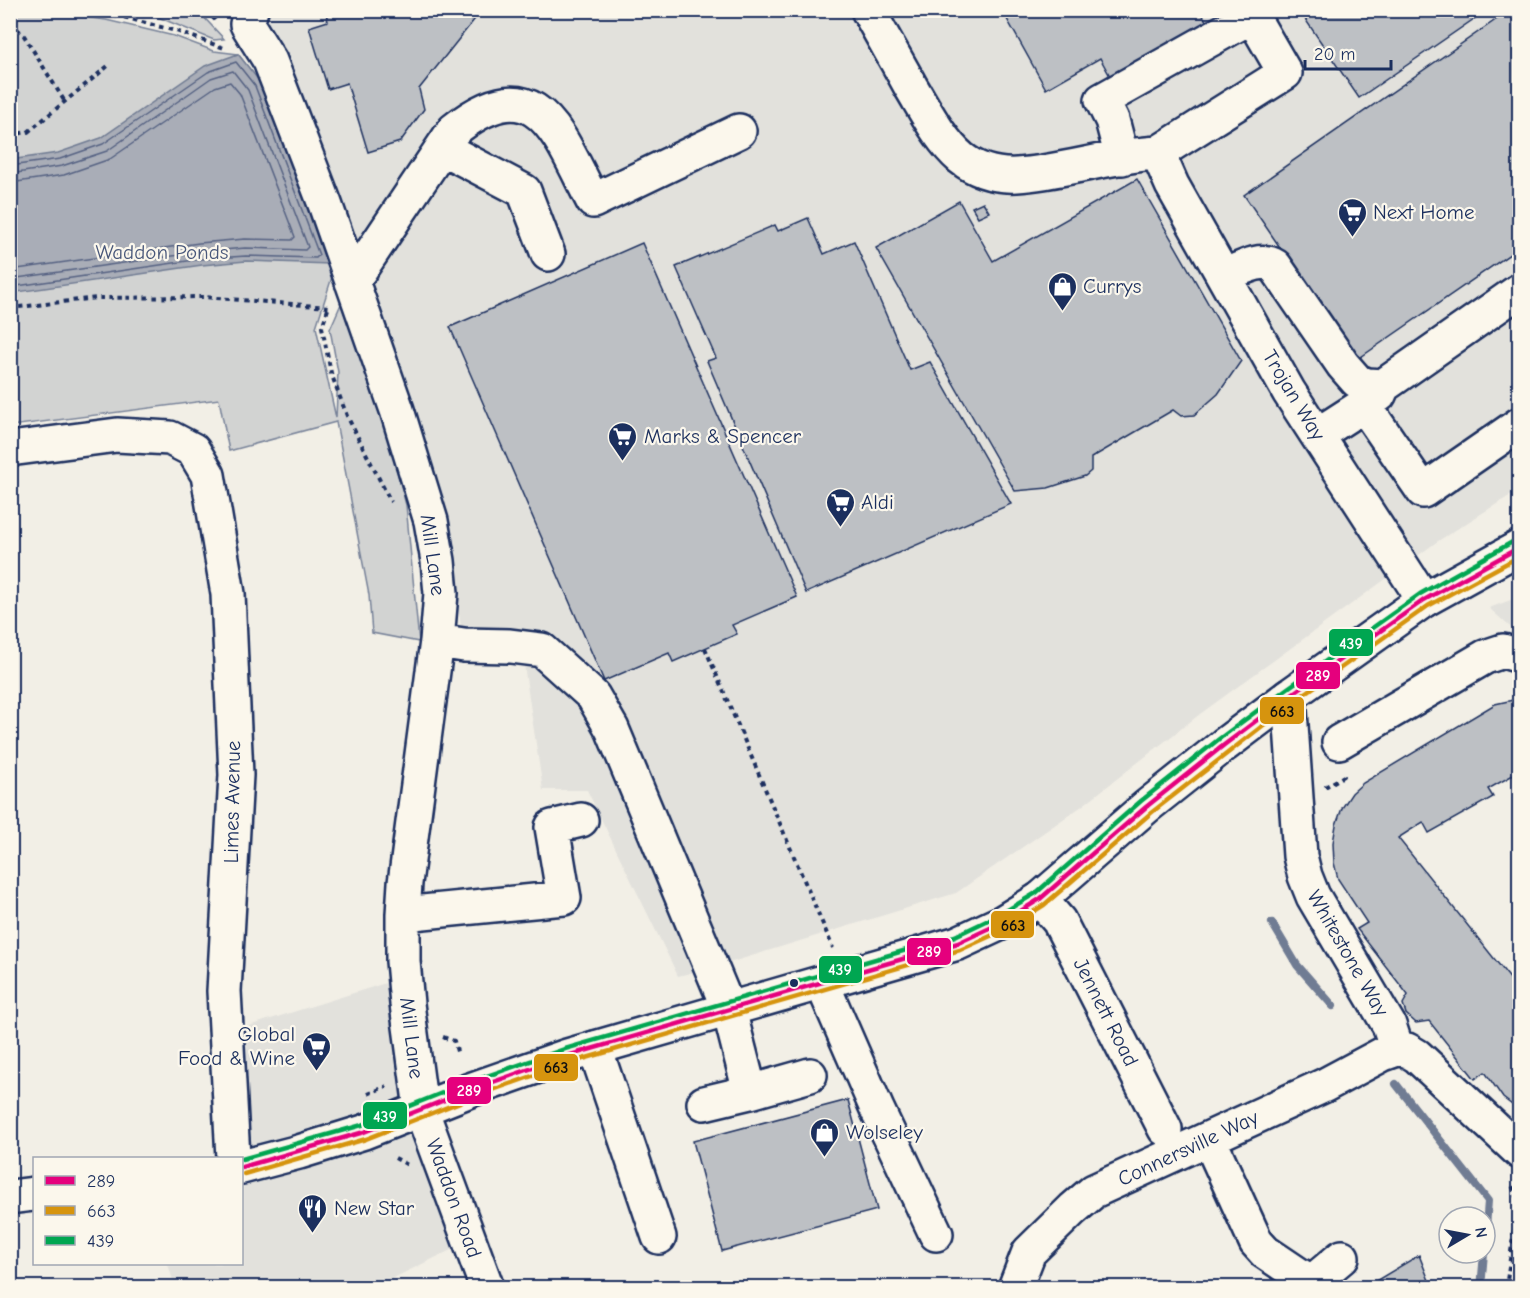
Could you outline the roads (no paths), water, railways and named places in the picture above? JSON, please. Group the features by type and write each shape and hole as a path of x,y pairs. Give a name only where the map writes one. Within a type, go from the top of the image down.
{"main road":[{"path":"868,10 932,123 961,158 984,171 999,175 1019,175 1122,158 1140,154 1158,153 1285,73 1252,16 1102,100 1112,120 1122,158"},
{"name":"Mill Lane","path":"241,24 270,62 325,204 394,400 431,521 438,561 441,593 437,641 402,914 406,1004 421,1109"},
{"path":"352,282 454,130 474,114 494,106 514,103 530,106 545,118 557,133 593,201 739,131"},
{"path":"442,148 524,191 548,254"},
{"name":"Trojan Way","path":"1158,153 1172,185 1290,392 1424,600"},
{"path":"1224,276 1259,262 1268,262 1275,266 1343,365 1357,381 1367,385 1423,491 1520,424"},
{"path":"1317,435 1520,290"},
{"name":"Limes Avenue","path":"10,449 117,435 170,438 193,450 208,475 228,594 236,775 224,991 233,1157"},
{"path":"243,1167 364,1132 508,1076 595,1048 958,943 1003,922 1040,899 1146,807 1289,696 1424,600 1520,547"},
{"path":"437,641 542,650 593,696 612,729 729,1010 750,1092"},
{"path":"1339,742 1485,657 1503,651 1520,656"},
{"name":"Whitestone Way","path":"1289,696 1300,856 1305,876 1313,896 1389,1025 1397,1049"},
{"path":"402,914 564,898 552,827 581,820"},
{"name":"Jennett Road","path":"1040,899 1059,921 1165,1129"},
{"path":"833,980 877,1108 936,1234"},
{"path":"595,1048 659,1237"},
{"path":"1397,1049 1407,1050 1417,1056 1513,1145"},
{"name":"Connersville Way","path":"1015,1287 1029,1252 1072,1209 1094,1191 1397,1049"},
{"path":"704,1103 810,1076"},
{"name":"Waddon Road","path":"421,1109 487,1287"},
{"path":"1209,1139 1256,1242 1265,1252 1309,1285 1342,1257"},
{"path":"10,1197 33,1194"}],"water":[{"name":"Waddon Ponds","path":"238,54 260,82 329,264 246,261 202,265 11,293 10,160 58,153 101,138 205,66"}],"waterway":[{"path":"1272,923 1297,965 1333,1006"},
{"path":"1396,1084 1488,1201 1488,1205"},
{"path":"1481,1288 1483,1265"}],"place":[{"name":"Next Home","path":"1352,238"},
{"name":"Currys","path":"1062,312"},
{"name":"Marks & Spencer","path":"623,462"},
{"name":"Aldi","path":"840,528"},
{"name":"Global Food & Wine","path":"316,1072"},
{"name":"Wolseley","path":"825,1158"},
{"name":"New Star","path":"313,1234"}]}
